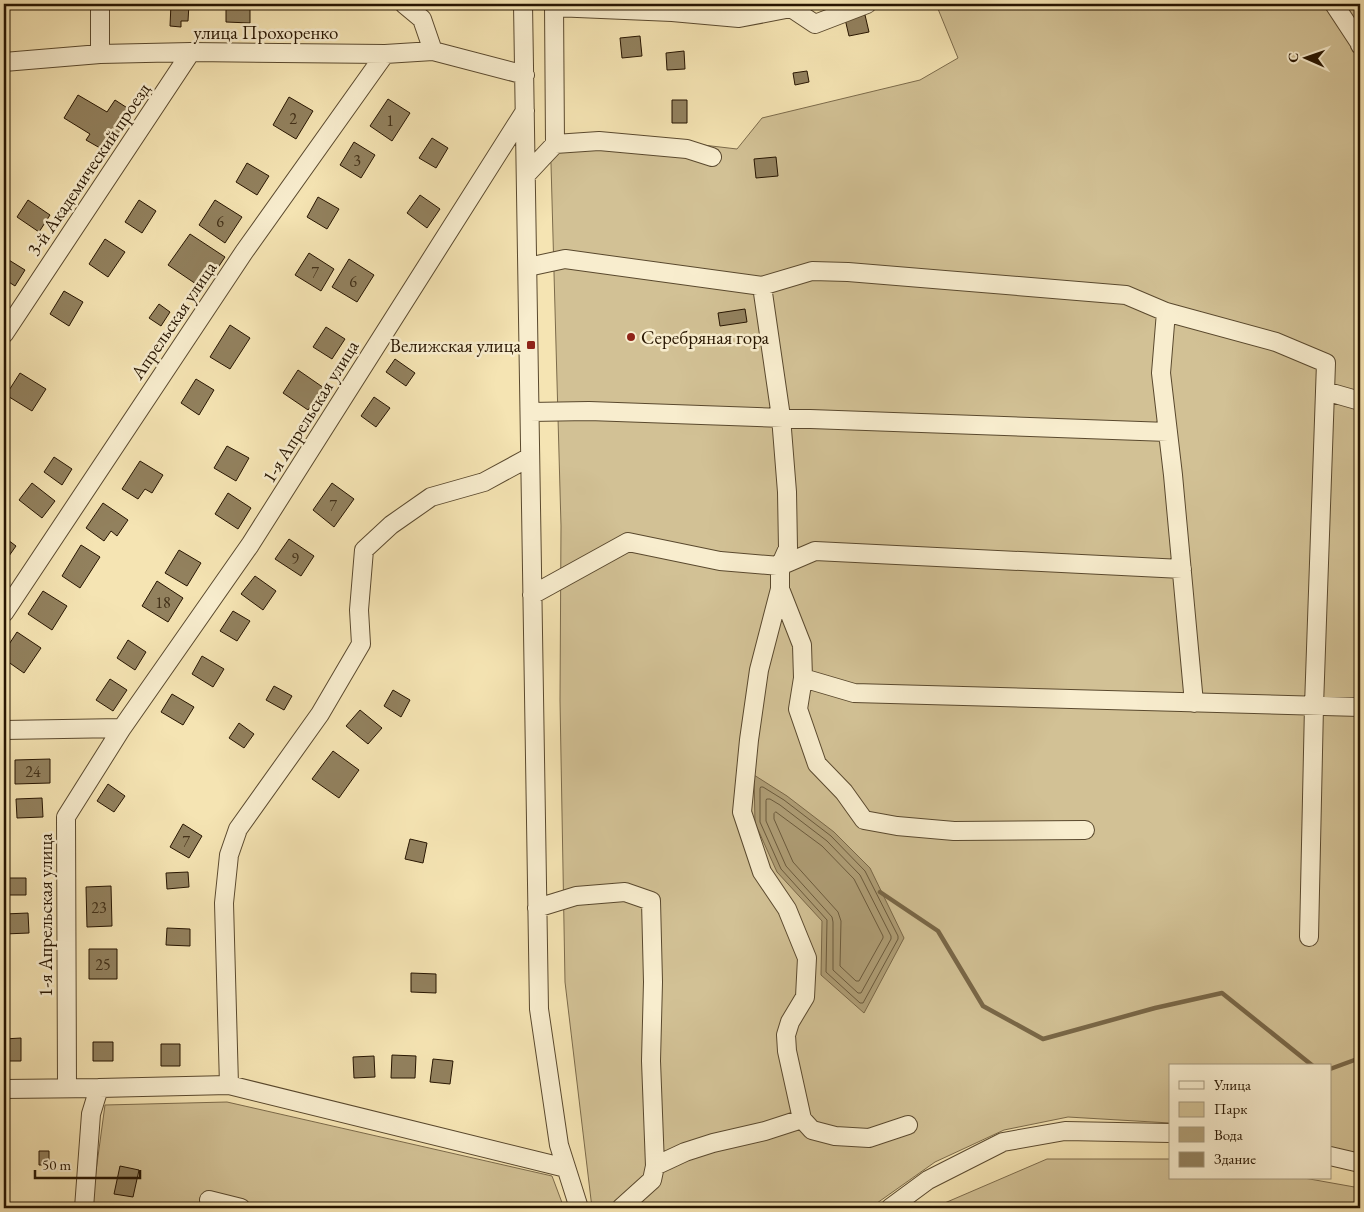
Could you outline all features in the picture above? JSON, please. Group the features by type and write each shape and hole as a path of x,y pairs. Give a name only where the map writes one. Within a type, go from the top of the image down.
{"street":[{"path":"100,4 100,54"},
{"path":"404,4 422,19 433,52"},
{"path":"524,4 539,1009 559,1145 579,1208"},
{"path":"555,144 554,6 672,12 740,18 791,8 815,24 866,4"},
{"path":"1334,4 1360,45"},
{"name":"улица Прохоренко","path":"4,62 100,54 191,52 385,54 433,52 525,75"},
{"name":"3-й Академический проезд","path":"4,334 191,52"},
{"name":"Апрельская улица","path":"4,614 244,252 385,54"},
{"name":"1-я Апрельская улица","path":"67,1088 66,818 122,728 250,545 525,111"},
{"path":"526,175 555,144 599,141 687,149 712,157"},
{"path":"528,267 565,259 762,286 812,271 848,272 1126,295 1166,312 1276,342 1326,363 1314,706 1309,937"},
{"path":"762,286 780,418 787,492 788,548 780,566 780,590 759,670 749,740 742,812 762,872 787,909 807,958 805,997 790,1022 786,1035 802,1119 812,1130 835,1136 868,1138 908,1125"},
{"path":"1166,312 1161,373 1194,702"},
{"path":"1325,391 1360,401"},
{"path":"530,412 589,411 1168,432"},
{"path":"229,1085 224,903 229,855 238,829 320,714 361,644 359,610 364,550 392,525 431,497 484,482 530,457"},
{"path":"532,595 628,542 720,561 780,566 815,551 1182,569"},
{"path":"780,590 802,645 803,678 798,709 817,764 844,792 864,820 897,826 954,831 1085,830"},
{"path":"803,678 854,693 1360,707"},
{"path":"4,730 122,728"},
{"path":"537,908 576,896 625,892 651,902 653,973 651,1061 655,1166 652,1180 621,1208"},
{"path":"4,1089 229,1085 566,1168"},
{"path":"84,1208 91,1114 99,1088"},
{"path":"655,1166 713,1142 802,1119"},
{"path":"890,1208 928,1180 1003,1142 1065,1131 1169,1133"},
{"path":"1332,1156 1360,1163"},
{"path":"209,1200 241,1208"}],"green space":[{"path":"936,4 1360,4 1360,1155 1332,1148 1332,1064 1169,1064 1169,1123 1068,1117 1004,1130 935,1162 870,1208 592,1208 565,982 560,700 561,526 551,164 547,135 652,139 737,149 762,118 920,80 958,58"},
{"path":"227,1102 552,1176 564,1208 91,1208 105,1105"},
{"path":"1047,1159 1169,1159 1169,1180 1315,1180 1360,1188 1360,1208 933,1208"}],"water":[{"path":"754,775 787,796 834,832 870,868 904,938 864,1013 821,975 822,921 777,872 755,823"}],"building":[{"path":"171,4 189,4 188,21 181,21 181,27 170,26"},
{"path":"226,5 250,5 250,23 226,22"},
{"path":"865,15 869,32 849,36 845,19"},
{"path":"640,36 642,56 622,58 620,38"},
{"path":"684,51 685,69 667,70 666,53"},
{"path":"807,71 809,82 795,85 793,73"},
{"path":"78,95 107,112 115,100 132,111 107,152 86,140 90,134 64,118"},
{"path":"289,97 313,111 296,139 273,125"},
{"path":"388,99 410,113 392,141 370,126"},
{"path":"672,100 687,100 687,123 672,123"},
{"path":"432,138 448,148 436,168 419,158"},
{"path":"354,142 375,155 361,178 340,165"},
{"path":"776,157 778,176 756,178 754,159"},
{"path":"247,163 269,176 257,195 236,182"},
{"path":"420,195 440,209 427,228 407,213"},
{"path":"318,197 339,209 327,229 307,217"},
{"path":"28,200 50,215 39,232 17,217"},
{"path":"139,200 156,211 142,233 125,222"},
{"path":"215,200 242,217 225,243 199,225"},
{"path":"190,234 225,257 217,269 210,264 196,284 168,265"},
{"path":"105,239 125,252 108,277 89,264"},
{"path":"309,253 334,269 321,291 295,275"},
{"path":"4,257 25,270 15,286 4,279"},
{"path":"349,259 374,275 357,302 332,287"},
{"path":"64,291 83,302 69,326 50,314"},
{"path":"159,304 170,312 161,326 149,318"},
{"path":"745,309 747,322 720,326 718,313"},
{"path":"230,325 250,338 230,369 210,357"},
{"path":"326,327 345,339 332,359 313,347"},
{"path":"395,359 415,373 406,386 386,372"},
{"path":"298,370 324,388 308,410 283,393"},
{"path":"20,373 46,389 32,411 6,395"},
{"path":"196,379 214,390 199,415 181,403"},
{"path":"374,397 390,408 376,427 361,416"},
{"path":"227,446 249,458 236,481 214,468"},
{"path":"54,457 72,469 62,485 44,472"},
{"path":"140,461 163,475 152,493 145,489 138,499 122,489"},
{"path":"32,483 55,501 42,518 19,500"},
{"path":"332,483 354,499 334,527 313,510"},
{"path":"228,493 251,508 238,529 215,514"},
{"path":"103,503 128,520 117,536 111,531 104,541 86,528"},
{"path":"4,537 16,546 4,563"},
{"path":"289,539 314,556 301,576 275,559"},
{"path":"81,545 100,557 80,588 62,576"},
{"path":"179,550 201,563 187,586 165,573"},
{"path":"255,576 276,591 263,610 241,594"},
{"path":"157,581 183,598 168,622 142,606"},
{"path":"43,591 67,606 52,630 28,614"},
{"path":"233,611 250,621 237,641 220,631"},
{"path":"17,632 41,648 24,673 4,659 4,652"},
{"path":"128,640 146,652 135,670 117,658"},
{"path":"202,656 224,669 213,687 192,674"},
{"path":"110,679 127,690 113,711 96,700"},
{"path":"274,686 292,696 284,710 266,700"},
{"path":"393,690 410,700 401,717 384,706"},
{"path":"172,694 194,707 183,725 161,712"},
{"path":"360,710 382,728 368,744 346,726"},
{"path":"239,723 254,734 244,748 229,738"},
{"path":"333,751 359,770 339,798 312,779"},
{"path":"50,759 50,783 15,784 15,760"},
{"path":"108,784 125,796 114,812 97,801"},
{"path":"42,798 43,817 17,818 16,799"},
{"path":"183,824 202,836 189,858 170,847"},
{"path":"410,839 427,843 423,863 405,859"},
{"path":"188,872 189,887 167,889 166,873"},
{"path":"4,878 26,878 26,895 4,895"},
{"path":"111,886 112,926 87,927 86,887"},
{"path":"28,913 29,933 4,934 4,914"},
{"path":"167,928 190,929 190,946 166,945"},
{"path":"89,949 117,949 117,979 89,979"},
{"path":"411,973 436,974 436,993 411,992"},
{"path":"21,1038 21,1061 4,1061 4,1039"},
{"path":"93,1042 113,1042 113,1061 93,1061"},
{"path":"161,1044 180,1044 180,1066 161,1066"},
{"path":"392,1055 416,1056 415,1078 391,1078"},
{"path":"374,1056 375,1077 354,1078 353,1057"},
{"path":"433,1059 453,1061 450,1084 430,1082"},
{"path":"39,1151 49,1151 49,1165 39,1165"},
{"path":"120,1166 139,1170 133,1197 114,1194"}],"waterway":[{"path":"880,892 938,931 983,1006 1043,1039 1155,1008 1222,993 1311,1064"},
{"path":"1332,1068 1360,1058"}],"place":[{"name":"Серебряная гора","path":"631,337"},
{"name":"Велижская улица","path":"531,345"}]}
